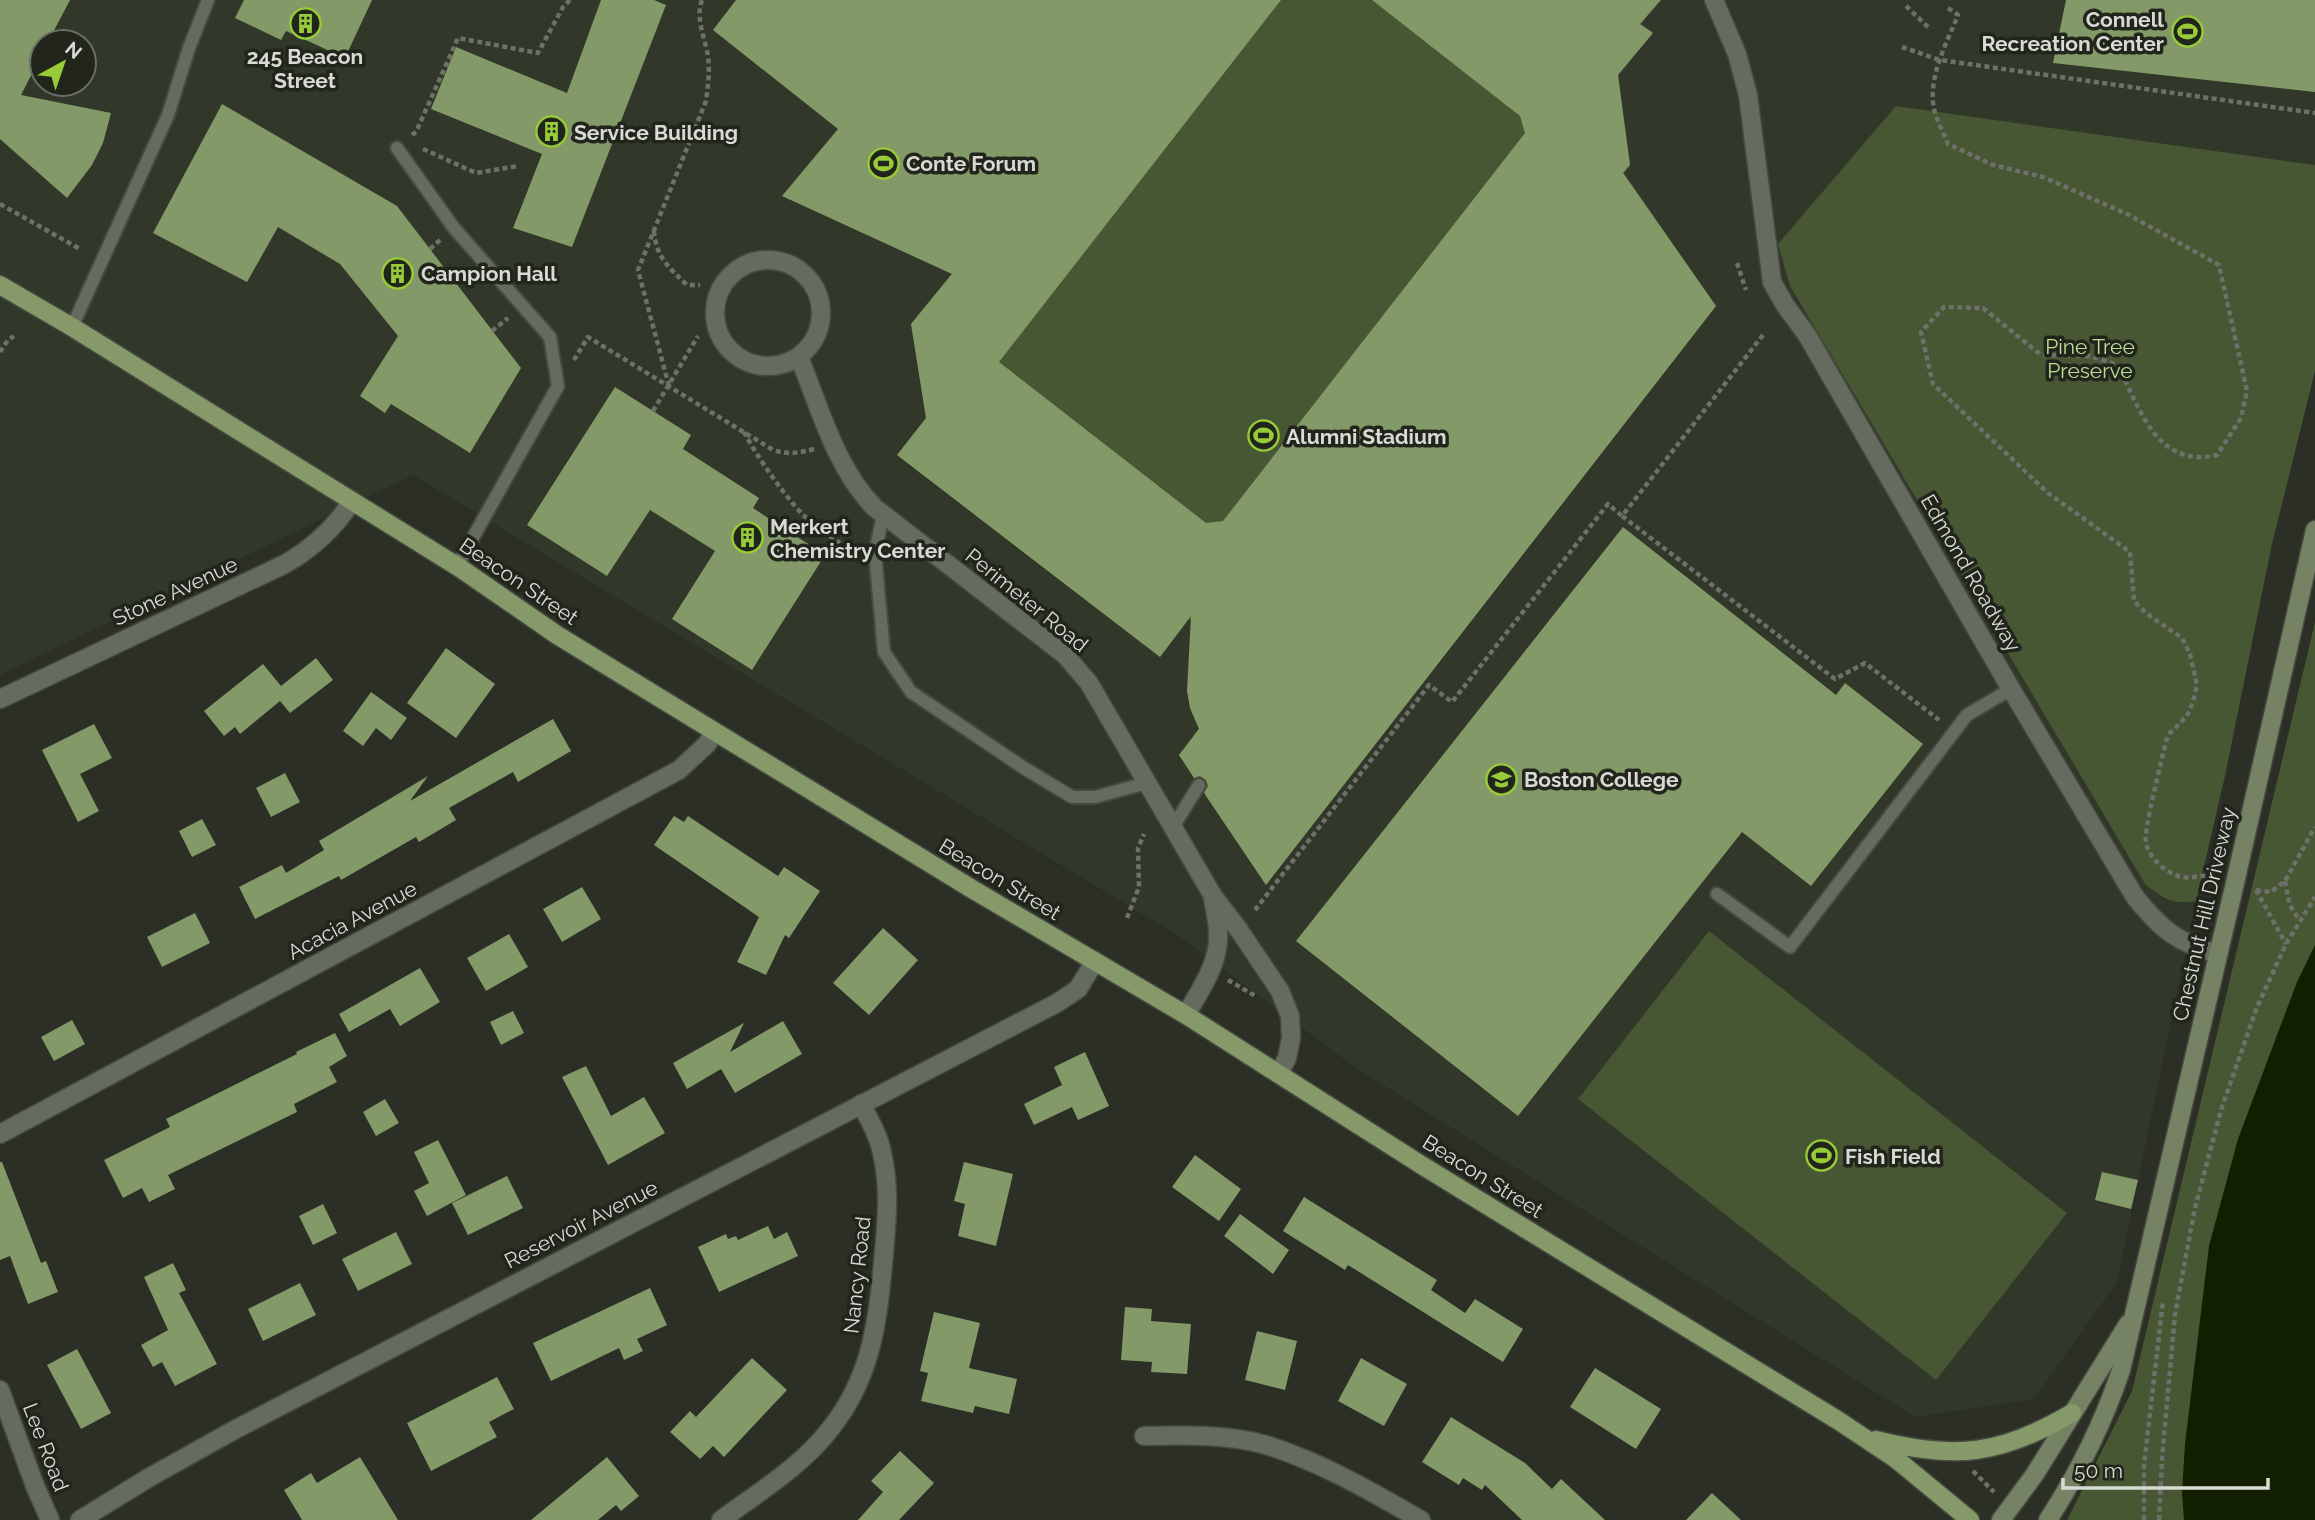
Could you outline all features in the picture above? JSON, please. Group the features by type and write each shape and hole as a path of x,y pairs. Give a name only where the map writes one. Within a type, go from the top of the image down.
{"main road":[{"name":"Beacon Street","path":"0,285 457,566 557,635 1279,1073 1423,1166 1866,1438 1924,1481 1970,1520"},
{"name":"Chestnut Hill Driveway","path":"2048,1520 2075,1478 2109,1407 2137,1309 2315,530"},
{"path":"2300,594 2315,578"},
{"name":"Chestnut Hill Driveway","path":"2001,1520 2035,1475 2137,1309"},
{"path":"1866,1438 1926,1451 1954,1453 1980,1450 2029,1437 2073,1413"}],"street":[{"name":"Edmond Roadway","path":"1714,0 1737,54 1748,95 1772,282 1807,335 2011,689 2135,897 2154,920 2176,939 2191,947 2218,954"},
{"path":"763,260 780,261 796,268 809,279 818,294 822,311 820,328 812,344 799,357 783,365 765,367 748,362 733,353 722,339 715,322 715,304 721,288 732,274 746,264 763,260"},
{"name":"Perimeter Road","path":"799,357 846,472 858,492 883,515 1071,662 1089,683 1213,896 1280,991 1290,1016 1291,1038 1287,1058 1279,1073"},
{"name":"Stone Avenue","path":"0,699 285,564 309,550 330,531 352,501"},
{"name":"Acacia Avenue","path":"0,1134 679,770 701,750 714,732"},
{"name":"Perimeter Road","path":"1186,1016 1211,970 1217,951 1218,933 1213,896"},
{"name":"Reservoir Avenue","path":"80,1520 236,1429 1057,1003 1077,989 1095,961"},
{"name":"Nancy Road","path":"721,1520 813,1450 848,1402 872,1346 879,1306 888,1204 882,1149 861,1104"},
{"name":"Lee Road","path":"0,1390 50,1520"},
{"path":"1144,1436 1216,1437 1266,1445 1322,1467 1421,1520"}],"lane":[{"path":"72,327 168,116 189,48 208,0"},
{"path":"401,145 454,228 550,337 558,386 457,566"},
{"path":"883,515 874,553 884,652 911,692 1072,797 1095,797 1147,783"},
{"path":"1717,894 1790,947 1967,715 2011,689"},
{"path":"1172,827 1199,785"}],"path":[{"path":"519,166 477,173 401,145 416,132 458,38 538,52 563,7 570,0"},
{"path":"669,386 638,270 706,101 709,77 699,8 702,0"},
{"path":"1906,6 1929,28"},
{"path":"1948,8 1958,15 1940,60 1933,87 1935,111 1948,144 1993,165 2043,177 2127,214 2219,265 2247,391 2241,418 2217,455 2201,459 2171,451 2150,430 2118,365 2090,356 2041,355 1983,308 1944,307 1921,332 1933,384 2048,493 2130,552 2134,601 2147,614 2182,638 2190,653 2197,685 2187,716 2166,741 2146,844 2157,862 2173,874 2188,877 2217,876"},
{"path":"1902,47 1940,60 2315,113"},
{"path":"0,204 80,249"},
{"path":"654,229 655,247 668,268 687,285 700,285"},
{"path":"1737,262 1746,290"},
{"path":"492,331 503,322"},
{"path":"1622,516 1763,335"},
{"path":"0,352 14,336"},
{"path":"653,411 698,336"},
{"path":"598,342 773,450 794,454 818,448"},
{"path":"743,431 751,447 796,506 811,523 840,543"},
{"path":"1255,910 1429,685 1452,702 1608,504 1835,679 1865,663 1953,732"},
{"path":"2249,887 2271,891 2285,881 2315,827"},
{"path":"1127,918 1139,887 1138,848 1144,834"},
{"path":"2285,881 2293,913 2300,919"},
{"path":"2253,903 2256,890"},
{"path":"2256,890 2286,944"},
{"path":"2159,1520 2175,1314 2195,1208 2225,1097 2257,1007 2286,944 2315,897"},
{"path":"1227,979 1259,999"},
{"path":"2144,1520 2144,1465 2163,1300"},
{"path":"1965,1463 2001,1499"}],"shaded area":[{"name":"Boston College","path":"0,0 2315,0 2315,165 1896,106 1790,286 2145,883 2162,898 2179,903 2196,901 2117,1282 2034,1399 1915,1417 1356,1068 1179,936 413,475 0,675"},
{"path":"2315,945 2315,1520 2184,1520 2182,1493 2185,1444 2209,1246 2238,1139 2297,982"}],"green space":[{"name":"Alumni Stadium","path":"1084,0 1660,0 1641,24 1653,33 1618,75 1630,165 1624,173 1716,306 1266,885 1179,755 1199,728 1190,708 1206,632 1189,619 1160,657 897,455 926,418 911,324 976,243"},
{"name":"Pine Tree Preserve","path":"1896,106 2315,165 2315,371 2272,544 2225,776 2196,901 2168,900 2145,884 1790,286 1778,244"},
{"path":"2315,622 2315,1520 2067,1520 2132,1391"},
{"name":"Fish Field","path":"1709,931 2067,1213 1936,1380 1578,1099"}],"building":[{"path":"0,0 70,0 55,28 28,28 28,81 21,95 111,113 103,143 92,165 67,198 0,139"},
{"name":"245 Beacon Street","path":"244,0 372,0 345,58 286,31 281,40 235,18"},
{"name":"Service Building","path":"601,0 654,0 666,5 572,247 513,228 542,154 431,109 456,47 567,93"},
{"name":"Alumni Stadium","path":"736,0 1281,0 999,362 1206,523 1223,521 1525,133 1520,116 1372,0 1661,0 1640,24 1653,33 1618,75 1630,165 1623,173 1716,306 1266,885 1204,793 1208,786 1206,780 1200,776 1194,778 1179,755 1199,729 1190,708 1187,691 1191,616 1160,657 897,455 926,418 911,324 952,274 782,196 838,129 713,30"},
{"name":"Connell Recreation Center","path":"2066,0 2315,0 2315,92 2053,63"},
{"name":"Campion Hall","path":"222,104 397,206 521,368 470,453 391,404 385,413 360,396 398,336 340,264 278,227 247,282 153,233"},
{"name":"Merkert Chemistry Center","path":"615,387 691,435 683,449 759,498 753,508 825,555 752,670 672,619 715,551 650,510 607,576 527,525"},
{"path":"1623,527 1836,695 1845,683 1923,744 1811,886 1742,832 1518,1116 1296,941"},
{"path":"446,648 495,684 456,738 407,703"},
{"path":"316,658 333,680 290,713 280,701 240,734 235,727 224,736 204,711 263,664 281,686"},
{"path":"371,692 407,718 391,740 376,728 363,746 343,731"},
{"path":"553,719 571,751 518,782 513,772 449,808 456,820 419,842 416,837 341,880 339,876 255,919 239,887 282,865 286,873 324,850 319,841 428,776 410,801"},
{"path":"94,724 112,758 80,774 99,811 78,822 42,750"},
{"path":"285,773 300,802 271,817 256,788"},
{"path":"674,816 684,822 688,816 778,876 784,867 820,891 789,938 785,935 766,975 737,962 759,917 654,845"},
{"path":"202,819 216,845 192,857 179,831"},
{"path":"582,887 601,919 562,942 543,909"},
{"path":"195,913 210,943 162,967 147,937"},
{"path":"883,928 918,960 869,1015 833,983"},
{"path":"509,934 528,967 486,991 467,958"},
{"path":"420,968 440,1002 400,1026 390,1009 349,1032 339,1014"},
{"path":"513,1011 524,1033 501,1045 490,1022"},
{"path":"72,1020 85,1044 54,1061 41,1037"},
{"path":"783,1021 802,1054 735,1093 721,1069 687,1089 673,1063 744,1023 730,1052"},
{"path":"335,1033 347,1056 329,1067 337,1082 294,1104 297,1112 168,1175 175,1189 149,1202 142,1188 123,1198 104,1160 170,1127 166,1119"},
{"path":"1085,1052 1109,1106 1078,1120 1072,1107 1034,1125 1024,1104 1062,1085 1054,1067"},
{"path":"586,1066 611,1116 644,1097 665,1133 608,1165 562,1077"},
{"path":"385,1099 399,1123 376,1136 363,1112"},
{"path":"438,1140 466,1195 427,1216 414,1191 429,1183 414,1152"},
{"path":"1195,1155 1241,1189 1219,1221 1172,1187"},
{"path":"0,1162 41,1263 46,1261 58,1292 28,1304 10,1256 0,1260"},
{"path":"964,1162 1013,1174 996,1246 958,1236 965,1204 954,1201"},
{"path":"2102,1172 2138,1180 2131,1209 2095,1200"},
{"path":"507,1176 523,1208 468,1235 452,1203"},
{"path":"1304,1197 1437,1280 1431,1290 1465,1313 1475,1299 1523,1329 1503,1362 1348,1265 1345,1270 1283,1231"},
{"path":"323,1204 337,1233 313,1245 299,1216"},
{"path":"1240,1214 1289,1250 1273,1274 1224,1236"},
{"path":"768,1226 774,1239 787,1232 798,1256 719,1292 698,1247 726,1234 728,1239 736,1236 738,1240"},
{"path":"396,1232 412,1264 358,1291 342,1259"},
{"path":"173,1263 186,1290 179,1293 217,1364 175,1386 162,1362 153,1367 141,1345 168,1330 144,1277"},
{"path":"300,1283 316,1315 263,1341 248,1309"},
{"path":"650,1288 667,1325 637,1339 643,1351 624,1360 619,1348 551,1381 533,1343"},
{"path":"1125,1307 1152,1309 1151,1321 1191,1324 1187,1374 1151,1372 1152,1362 1121,1360"},
{"path":"934,1312 980,1323 969,1368 1017,1379 1009,1414 975,1406 973,1413 921,1401 928,1373 920,1371"},
{"path":"1257,1331 1297,1341 1285,1390 1245,1380"},
{"path":"77,1349 111,1413 81,1429 47,1365"},
{"path":"752,1358 787,1390 724,1457 713,1446 700,1459 670,1432 690,1411 696,1417"},
{"path":"1361,1358 1407,1384 1384,1426 1338,1401"},
{"path":"1595,1368 1661,1409 1636,1449 1570,1407"},
{"path":"497,1377 514,1409 489,1422 497,1437 431,1471 407,1423"},
{"path":"1451,1417 1525,1463 1552,1489 1561,1479 1605,1520 1522,1520 1485,1485 1482,1490 1463,1478 1459,1485 1422,1462"},
{"path":"900,1451 934,1483 899,1520 858,1520 883,1492 871,1481"},
{"path":"360,1457 398,1520 302,1520 284,1490 311,1473 317,1483"},
{"path":"607,1457 639,1496 621,1511 616,1505 598,1520 531,1520"},
{"path":"1712,1493 1741,1520 1686,1520"}],"place":[{"name":"245 Beacon Street","path":"305,24"},
{"name":"Connell Recreation Center","path":"2187,31"},
{"name":"Service Building","path":"551,132"},
{"name":"Conte Forum","path":"883,163"},
{"name":"Campion Hall","path":"398,273"},
{"name":"Alumni Stadium","path":"1263,436"},
{"name":"Merkert Chemistry Center","path":"747,538"},
{"name":"Boston College","path":"1501,779"},
{"name":"Fish Field","path":"1822,1156"}]}
